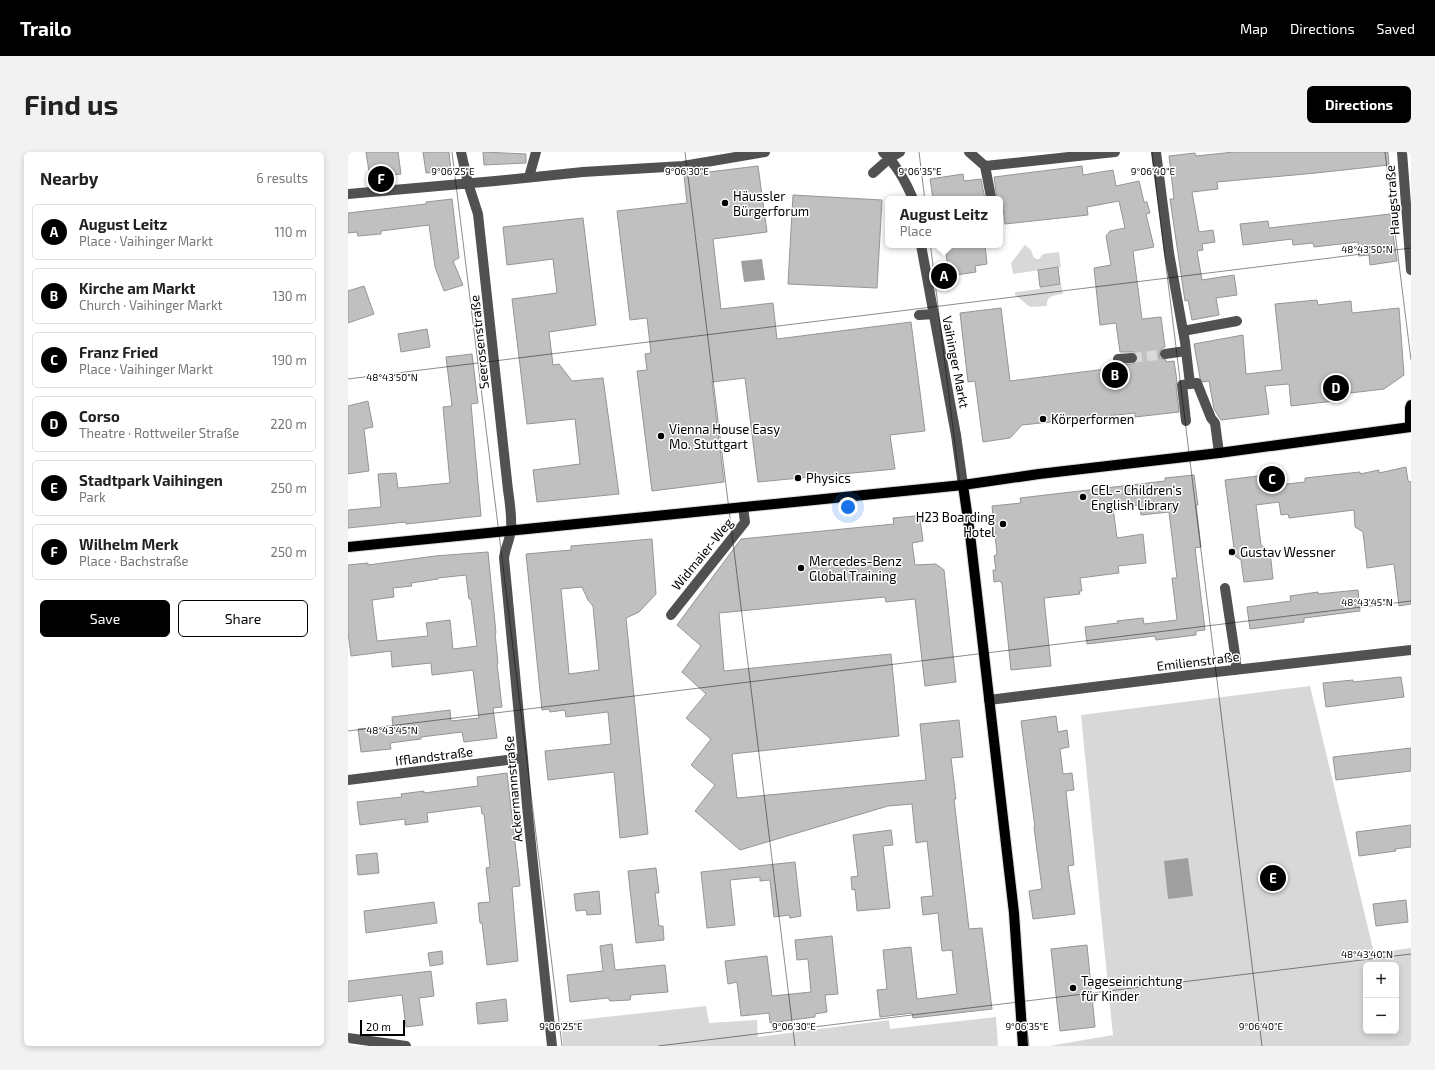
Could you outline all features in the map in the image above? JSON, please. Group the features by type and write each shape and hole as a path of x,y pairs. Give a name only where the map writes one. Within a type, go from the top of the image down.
{"main road":[{"path":"348,547 964,485 1039,474 1219,453 1411,427 1411,405"},
{"path":"964,485 1014,913 1023,1046"}],"street":[{"name":"Seerosenstraße","path":"461,152 478,214 508,490 511,531"},
{"path":"529,177 536,152"},
{"path":"348,194 583,172 682,166 765,152"},
{"path":"873,173 886,155 900,152"},
{"path":"969,152 985,166 992,196"},
{"path":"985,166 1114,152"},
{"path":"1156,152 1169,253 1183,331 1190,384"},
{"name":"Haugstraße","path":"1402,152 1411,270"},
{"path":"886,155 906,182 912,196"},
{"name":"Vaihinger Markt","path":"922,248 964,485"},
{"path":"919,315 934,314"},
{"path":"1183,331 1237,321"},
{"path":"1165,354 1186,351"},
{"path":"1118,360 1132,358"},
{"path":"1186,421 1182,385 1197,383 1211,418 1216,423 1219,453"},
{"name":"Widmaier-Weg","path":"671,615 745,522 743,507"},
{"name":"Ackermannstraße","path":"511,531 504,558 527,806 552,1046"},
{"path":"1226,588 1236,670"},
{"name":"Emilienstraße","path":"989,700 1411,650"},
{"name":"Ifflandstraße","path":"348,780 523,758"},
{"path":"348,1038 406,1046"}],"shaded area":[{"path":"1025,245 1031,250 1036,259 1039,259 1043,254 1059,252 1061,267 1013,274 1011,263"},
{"path":"762,259 765,280 744,282 741,261"},
{"path":"1061,284 1063,294 1049,298 1047,306 1030,307 1015,295 1015,292 1040,289 1040,287"},
{"path":"1310,686 1374,953 1411,948 1411,1046 1049,1046 1113,1035 1081,715"},
{"path":"1188,858 1193,896 1168,899 1164,861"},
{"path":"706,1006 709,1023 757,1020 758,1037 889,1020 890,1029 996,1017 998,1046 563,1046 561,1022"}],"building":[{"path":"366,152 398,152 401,174 370,178"},
{"path":"423,152 449,152 451,171 426,173"},
{"path":"483,152 526,154 526,163 484,165"},
{"path":"1234,152 1388,152 1389,165 1217,182 1218,189 1192,192 1199,232 1213,230 1215,242 1202,244 1203,250 1197,251 1202,280 1234,275 1237,295 1216,298 1219,315 1192,320 1188,300 1185,301 1170,199 1174,199 1169,156 1195,153 1196,156"},
{"path":"758,166 767,232 713,239 721,309 773,303 777,339 911,322 925,431 890,435 895,469 758,482 745,378 712,382 724,482 652,491 637,371 647,370 645,354 651,353 647,318 630,320 617,211 687,203 684,175"},
{"path":"1082,166 1083,175 1113,170 1116,186 1139,181 1144,202 1147,202 1150,213 1146,214 1154,247 1133,251 1142,319 1161,317 1165,347 1161,349 1159,355 1160,358 1166,360 1166,362 1174,361 1179,412 1135,417 1135,413 1022,425 1010,438 983,442 975,381 968,382 960,313 1001,308 1010,381 1122,367 1121,365 1133,364 1138,360 1138,355 1134,352 1120,352 1116,323 1100,325 1094,268 1111,265 1106,236 1110,231 1125,228 1119,201 1087,207 1088,215 1005,224 1003,196 997,196 994,177"},
{"path":"963,174 964,181 981,179 984,196 933,196 930,179"},
{"path":"793,195 882,200 877,288 788,284"},
{"path":"452,199 459,258 453,261 463,285 444,291 435,267 429,225 381,231 381,234 358,236 357,232 348,233 348,213 426,204 426,202"},
{"path":"1390,214 1397,261 1370,265 1369,255 1359,256 1358,242 1314,247 1313,243 1293,245 1292,239 1243,245 1240,224 1268,221 1269,228"},
{"path":"583,218 596,325 549,332 553,365 559,364 572,381 603,378 619,494 537,502 533,470 580,464 575,419 527,424 512,299 557,293 553,259 507,265 503,227"},
{"path":"945,248 985,248 987,264 975,266 976,272 949,276"},
{"path":"1058,267 1060,284 1040,287 1038,270"},
{"path":"364,286 374,314 348,323 348,291"},
{"path":"1317,300 1318,305 1351,301 1352,313 1399,308 1404,375 1384,389 1333,395 1334,401 1291,406 1289,384 1265,386 1269,414 1221,420 1214,409 1209,381 1203,382 1200,378 1194,344 1243,335 1246,374 1282,370 1275,304"},
{"path":"427,329 430,347 401,352 398,334"},
{"path":"472,354 478,403 471,404 481,516 406,524 406,522 348,528 348,510 381,507 378,474 396,473 398,488 450,483 443,407 452,406 446,357"},
{"path":"368,401 373,427 364,429 369,471 348,474 348,406"},
{"path":"1406,467 1408,481 1411,482 1411,604 1399,606 1394,564 1367,568 1363,532 1355,527 1354,510 1289,518 1288,514 1281,515 1279,502 1256,505 1261,545 1270,551 1273,579 1244,582 1241,560 1235,556 1225,480 1258,476 1258,478 1267,477 1268,486 1305,482 1305,478 1360,472 1360,474 1379,470 1379,473"},
{"path":"1194,475 1201,547 1195,548 1205,630 1196,631 1196,635 1156,640 1155,636 1087,644 1085,627 1143,618 1144,624 1177,620 1172,578 1177,578 1169,512 1141,515 1140,505 1113,508 1117,538 1143,534 1146,563 1118,566 1119,573 1080,578 1082,591 1079,591 1080,594 1044,598 1051,666 1011,670 1002,584 1000,581 994,582 993,570 996,570 994,556 997,554 992,506 1021,503 1020,498 1165,481 1165,478"},
{"path":"915,516 920,519 923,541 912,543 915,565 936,564 944,570 956,682 925,686 915,599 886,602 885,597 719,613 724,671 891,654 899,736 732,754 737,798 926,780 920,724 959,720 963,757 951,758 956,799 954,799 969,929 982,928 992,1009 913,1018 912,1013 880,1017 877,990 887,989 883,950 911,947 917,999 957,994 952,950 942,951 938,913 923,915 921,897 933,896 927,841 916,843 912,804 888,806 740,850 695,811 715,785 691,765 711,739 686,718 706,694 682,672 701,646 677,625 741,539 894,524 893,518"},
{"path":"652,539 656,594 639,612 626,618 648,834 620,838 614,772 548,780 545,751 611,744 608,712 566,717 565,710 550,712 549,709 542,710 526,554 571,550 571,546","holes":["582,587 588,600 593,606 599,670 569,674 561,589"]},
{"path":"488,552 502,707 493,708 497,738 464,742 462,732 421,737 421,739 390,743 391,749 361,752 358,729 393,726 392,717 450,710 451,721 479,718 473,670 432,675 431,663 392,667 391,651 351,656 348,633 348,565 368,563 368,565 435,556","holes":["466,575 469,599 471,599 477,646 453,649 450,620 426,623 428,636 377,641 372,600 394,597 393,588 412,586 411,583 438,578"]},
{"path":"1358,590 1360,611 1304,618 1304,622 1250,629 1247,607 1291,601 1290,596 1318,592 1318,594"},
{"path":"1401,677 1404,697 1326,707 1323,683 1353,680 1353,682"},
{"path":"1056,716 1058,732 1067,730 1069,747 1060,749 1063,774 1072,773 1074,790 1066,791 1074,865 1068,866 1075,914 1033,919 1029,891 1042,889 1021,721"},
{"path":"1411,748 1411,771 1336,780 1333,757"},
{"path":"507,773 520,886 512,887 518,961 487,965 478,903 490,902 486,868 490,867 484,814 482,814 481,806 427,813 428,822 405,825 405,819 360,825 357,802 402,797 401,794 424,791 424,793 478,786 477,777"},
{"path":"1411,825 1411,847 1395,849 1396,851 1359,856 1356,832"},
{"path":"891,830 893,845 883,846 890,908 857,911 855,889 852,890 851,877 858,876 853,835"},
{"path":"377,853 379,873 358,875 356,855"},
{"path":"795,862 801,916 790,918 789,915 774,917 770,880 760,881 760,877 730,880 735,925 707,928 701,872"},
{"path":"656,868 659,893 655,893 659,926 663,926 664,940 636,943 628,871"},
{"path":"599,891 601,914 587,915 586,910 576,911 574,894"},
{"path":"1406,900 1408,922 1376,926 1373,904"},
{"path":"434,902 437,923 366,933 364,911"},
{"path":"832,936 838,994 825,995 827,1012 815,1014 815,1017 770,1023 769,1013 741,1016 737,982 728,984 725,961 767,956 772,996 811,992 808,959 797,960 795,940"},
{"path":"612,944 615,970 665,965 668,992 631,995 630,1000 610,1001 608,998 570,1002 567,975 603,971 600,946"},
{"name":"Tageseinrichtung für Kinder","path":"1087,945 1095,1027 1060,1031 1051,949"},
{"path":"442,951 443,964 430,966 428,953"},
{"path":"431,971 434,996 419,998 423,1025 406,1027 402,995 348,1002 348,981"},
{"path":"506,999 508,1021 478,1024 476,1003"}],"tunnel":[{"path":"1132,358 1165,354"}],"place":[{"name":"Wilhelm Merk","path":"381,179"},
{"name":"Häussler Bürgerforum","path":"725,203"},
{"name":"August Leitz","path":"944,276"},
{"name":"Kirche am Markt","path":"1115,375"},
{"name":"Corso","path":"1336,388"},
{"name":"Körperformen","path":"1043,419"},
{"name":"Vienna House Easy Mo. Stuttgart","path":"661,436"},
{"name":"Physics","path":"798,478"},
{"name":"Franz Fried","path":"1272,479"},
{"name":"CEL - Children‘s English Library","path":"1083,497"},
{"name":"H23 Boarding Hotel","path":"1003,524"},
{"name":"Gustav Wessner","path":"1232,552"},
{"name":"Mercedes-Benz Global Training","path":"801,568"},
{"name":"Stadtpark Vaihingen","path":"1273,878"},
{"name":"Tageseinrichtung für Kinder","path":"1073,988"}]}
